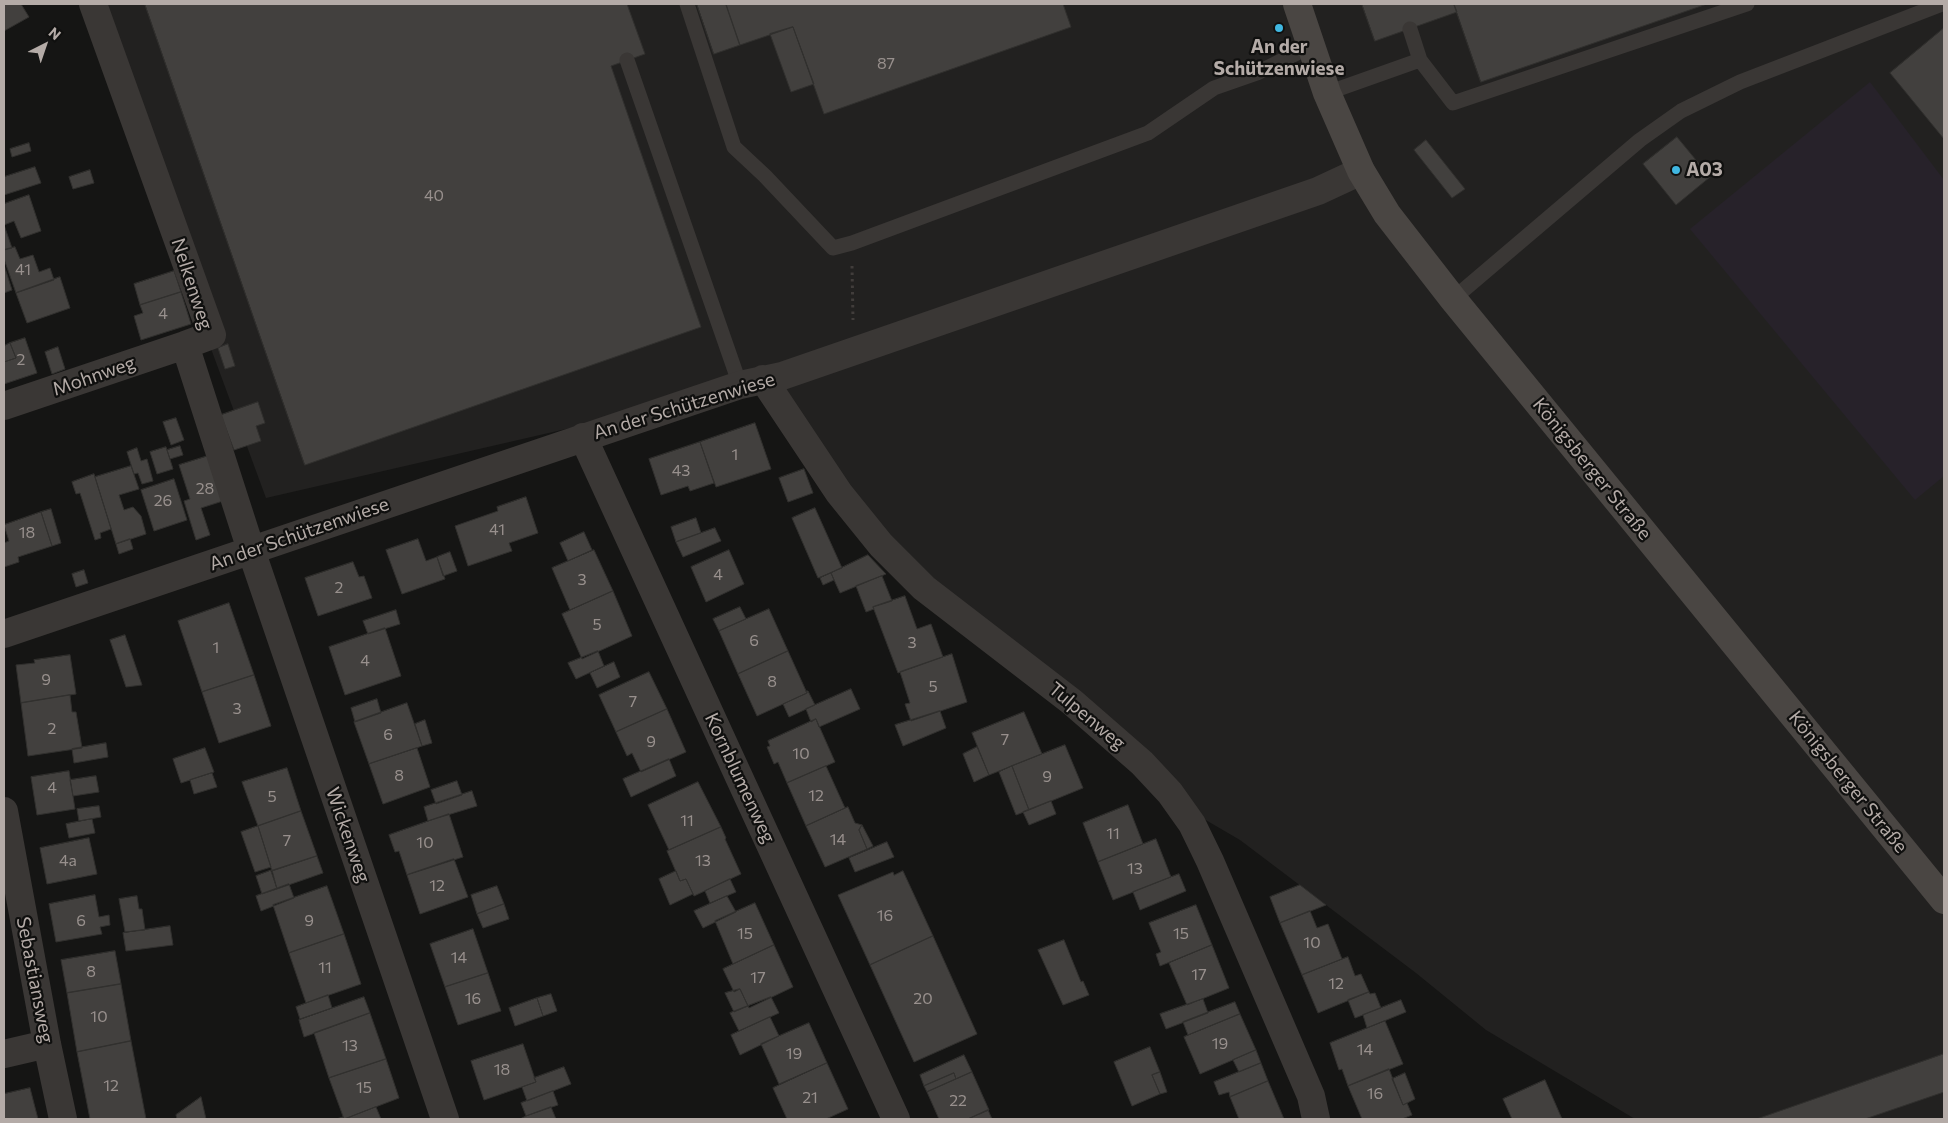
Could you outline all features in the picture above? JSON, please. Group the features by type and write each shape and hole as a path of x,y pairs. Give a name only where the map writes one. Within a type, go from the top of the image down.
{"main road":[{"name":"Königsberger Straße","path":"1296,4 1327,93 1361,171 1387,214 1453,299 1944,900"}],"street":[{"name":"Nelkenweg","path":"93,4 212,335 185,345 251,550"},
{"name":"An der Schützenwiese","path":"4,634 583,437 751,382 782,376 1318,190 1361,171"},
{"name":"Mohnweg","path":"4,406 185,345"},
{"name":"Tulpenweg","path":"751,382 881,545 924,588 1072,702 1142,763 1170,793 1192,824 1210,861 1311,1096 1316,1119"},
{"name":"Kornblumenweg","path":"583,437 896,1119"},
{"name":"Wickenweg","path":"251,550 445,1119"},
{"name":"Sebastiansweg","path":"4,811 47,1044 63,1119"},
{"path":"4,1054 47,1044"}],"lane":[{"path":"687,4 734,146 833,248 852,243 1148,133 1214,88 1256,73 1311,46"},
{"path":"1410,29 1420,60 1453,103 1748,4"},
{"path":"1453,299 1640,140 1681,111 1740,82 1942,4"},
{"path":"627,60 751,382"},
{"path":"1327,93 1420,60"}],"path":[{"path":"852,243 853,351"}],"shaded area":[{"path":"84,4 1944,4 1944,1119 1635,1119 1486,1030 1416,973 1240,840 1180,805 923,582 766,383 266,498"},
{"path":"1870,82 1944,180 1944,476 1915,500 1690,229"}],"building":[{"path":"4,4 21,4 29,17 4,31"},
{"path":"145,4 627,4 645,54 611,66 701,327 305,465"},
{"path":"697,4 726,4 740,45 714,54"},
{"path":"726,4 1063,4 1071,27 824,114 793,27 740,45"},
{"path":"1362,4 1454,4 1457,12 1375,41"},
{"path":"1454,4 1707,4 1481,82"},
{"path":"793,27 814,84 791,92 770,34"},
{"path":"1944,28 1944,139 1890,73"},
{"name":"A03","path":"1677,137 1710,177 1676,205 1643,164"},
{"path":"1426,140 1465,189 1452,198 1414,150"},
{"path":"29,143 31,151 12,157 10,149"},
{"path":"35,167 41,183 4,195 4,177"},
{"path":"90,170 94,183 73,189 69,177"},
{"path":"29,195 41,231 21,238 14,221 4,225 4,204"},
{"path":"4,225 12,248 4,250"},
{"path":"15,247 20,259 33,255 39,272 50,268 54,280 16,293 4,259 4,250"},
{"path":"4,265 12,290 4,293"},
{"path":"174,271 181,292 140,305 134,284"},
{"path":"60,277 70,308 27,323 16,293"},
{"path":"181,292 191,324 141,340 134,316 143,313 140,305"},
{"path":"25,338 37,373 4,384 4,362 16,358 10,343"},
{"path":"10,343 16,358 4,362 4,346"},
{"path":"228,344 235,366 225,369 218,348"},
{"path":"58,347 65,369 52,374 45,352"},
{"path":"258,402 265,423 256,426 261,441 234,450 221,415"},
{"path":"176,418 184,440 171,445 163,422"},
{"path":"755,423 771,469 716,487 700,442"},
{"path":"700,442 714,483 690,491 688,486 661,495 649,459"},
{"path":"180,446 183,455 170,459 167,450"},
{"path":"166,447 173,469 157,474 150,452"},
{"path":"137,448 141,461 147,459 153,481 142,484 138,473 134,474 127,452"},
{"path":"208,456 226,500 201,508 210,535 196,540 184,501 190,499 179,465"},
{"path":"131,466 139,489 119,495 124,510 133,507 141,516 146,534 116,544 95,477"},
{"path":"804,469 813,493 788,502 779,478"},
{"path":"94,474 111,529 100,533 101,538 95,540 80,493 76,494 72,482"},
{"path":"174,479 187,520 154,531 141,490"},
{"path":"526,497 538,533 509,543 512,551 468,566 455,526 498,511 497,507"},
{"path":"815,508 842,568 818,578 792,518"},
{"path":"51,509 61,543 52,546 41,512"},
{"path":"41,512 52,546 18,557 19,562 4,567 4,543 9,541 4,525"},
{"path":"696,518 701,533 676,542 671,527"},
{"path":"715,528 721,541 683,557 676,542"},
{"path":"584,532 592,550 568,561 560,543"},
{"path":"130,539 133,549 119,554 116,544"},
{"path":"418,539 426,561 437,557 445,579 402,594 386,550"},
{"path":"594,550 613,591 570,610 552,568"},
{"path":"729,550 744,584 706,602 691,567"},
{"path":"450,552 457,571 443,576 437,557"},
{"path":"868,555 886,574 840,593 831,573"},
{"path":"353,562 359,577 364,576 372,598 318,616 305,578"},
{"path":"84,570 88,583 76,587 72,574"},
{"path":"831,573 834,580 823,585 820,578"},
{"path":"882,576 892,601 873,607 874,609 866,612 856,586"},
{"path":"613,591 632,636 582,659 562,614"},
{"path":"905,596 917,629 931,624 943,657 898,673 873,607"},
{"path":"229,603 254,675 202,692 178,621"},
{"path":"740,607 746,619 719,631 713,619"},
{"path":"769,609 788,651 738,674 719,631"},
{"path":"396,610 400,624 368,634 363,621"},
{"path":"385,628 401,676 345,695 329,647"},
{"path":"125,635 142,685 126,687 110,640"},
{"path":"598,651 604,666 576,679 568,663"},
{"path":"788,651 807,693 757,716 738,674"},
{"path":"952,654 967,702 911,721 905,704 910,703 900,672"},
{"path":"70,655 76,694 21,703 16,665 35,663 34,660"},
{"path":"614,662 620,677 597,688 590,673"},
{"path":"649,672 667,709 616,732 599,695"},
{"path":"254,675 271,726 219,743 202,692"},
{"path":"851,689 860,709 819,727 816,719 811,722 806,709"},
{"path":"806,691 808,691 815,705 789,717 783,704 807,693"},
{"path":"70,695 72,712 76,712 82,748 28,756 21,703"},
{"path":"377,699 381,713 355,722 351,708"},
{"path":"407,703 422,746 369,764 354,722"},
{"path":"667,709 686,752 641,772 632,753 627,756 616,732"},
{"path":"940,711 946,728 903,746 895,725"},
{"path":"1024,712 1042,754 989,775 972,733"},
{"path":"816,719 835,762 787,783 778,762 774,764 767,747 770,746 768,741"},
{"path":"425,720 432,743 422,746 415,724"},
{"path":"106,743 108,757 74,763 72,749"},
{"path":"1065,745 1083,788 1029,810 1012,766"},
{"path":"977,747 989,775 974,782 963,754"},
{"path":"205,748 214,772 181,783 173,759"},
{"path":"417,748 430,787 383,804 369,764"},
{"path":"669,759 676,776 631,797 623,779"},
{"path":"826,766 845,808 806,826 787,783"},
{"path":"1012,766 1029,810 1016,815 999,772"},
{"path":"287,768 301,811 258,826 242,782"},
{"path":"69,771 75,809 37,815 31,777"},
{"path":"212,773 217,787 194,794 190,780"},
{"path":"96,776 99,792 73,796 70,780"},
{"path":"457,781 462,795 436,804 431,790"},
{"path":"698,782 721,827 669,850 648,805"},
{"path":"472,791 477,806 428,821 424,807"},
{"path":"1051,801 1056,814 1029,825 1023,812"},
{"path":"1128,805 1143,844 1098,862 1083,823"},
{"path":"99,806 101,817 79,821 77,809"},
{"path":"848,807 855,823 862,825 859,830 867,849 825,867 806,826"},
{"path":"301,811 317,856 272,871 258,826"},
{"path":"449,814 463,857 407,875 399,851 395,852 389,835"},
{"path":"92,819 95,833 69,838 66,824"},
{"path":"862,825 873,846 867,849 859,830"},
{"path":"258,826 271,867 255,872 241,832"},
{"path":"721,827 741,874 694,896 686,879 680,881 667,851"},
{"path":"89,838 97,874 47,884 40,848"},
{"path":"1156,839 1171,877 1113,900 1098,862"},
{"path":"887,842 894,857 855,872 849,858"},
{"path":"317,856 323,873 277,889 271,871"},
{"path":"454,859 468,897 420,914 407,875"},
{"path":"272,870 277,889 262,894 256,876"},
{"path":"676,871 680,881 686,879 693,894 670,905 659,879"},
{"path":"903,871 933,936 870,965 838,895 893,872 894,875"},
{"path":"1179,874 1186,891 1140,910 1133,892"},
{"path":"730,879 736,892 710,903 705,891"},
{"path":"289,884 294,898 261,911 256,896"},
{"path":"1300,885 1326,905 1280,923 1270,897"},
{"path":"327,886 344,934 289,953 273,905"},
{"path":"497,886 504,904 477,914 471,895"},
{"path":"95,895 99,917 109,915 110,925 100,927 102,934 56,942 49,904"},
{"path":"137,896 139,909 142,909 145,930 125,932 119,899"},
{"path":"727,896 736,912 703,928 694,911"},
{"path":"755,903 774,945 733,964 715,921"},
{"path":"504,904 509,919 483,928 477,914"},
{"path":"1196,905 1212,945 1160,966 1156,954 1161,952 1149,923"},
{"path":"1310,911 1317,928 1328,924 1342,959 1302,975 1280,923"},
{"path":"170,926 173,945 126,951 123,933"},
{"path":"473,929 488,973 445,987 430,944"},
{"path":"344,934 361,984 306,1003 289,953"},
{"path":"933,936 977,1034 914,1062 870,965"},
{"path":"1064,940 1081,982 1083,981 1089,995 1063,1005 1038,950"},
{"path":"774,945 793,987 749,1008 740,989 734,992 723,969"},
{"path":"1212,945 1229,988 1187,1005 1169,963"},
{"path":"115,951 121,984 67,993 61,960"},
{"path":"1348,957 1355,976 1361,974 1369,992 1318,1013 1302,975"},
{"path":"488,973 501,1011 458,1025 445,987"},
{"path":"121,984 131,1041 77,1052 67,993"},
{"path":"740,989 748,1006 734,1012 725,993"},
{"path":"1369,992 1370,994 1375,993 1381,1008 1355,1018 1348,1000"},
{"path":"551,994 557,1011 543,1016 537,998"},
{"path":"328,995 332,1008 300,1019 296,1007"},
{"path":"364,997 370,1013 304,1037 299,1020"},
{"path":"771,997 779,1013 739,1031 730,1013"},
{"path":"537,998 543,1016 515,1026 509,1008"},
{"path":"1203,999 1208,1013 1166,1029 1160,1014"},
{"path":"1401,1000 1406,1012 1367,1028 1363,1015"},
{"path":"1235,1002 1240,1014 1188,1035 1183,1022"},
{"path":"370,1013 386,1059 329,1078 314,1033"},
{"path":"1240,1014 1256,1050 1200,1074 1184,1037"},
{"path":"770,1017 779,1036 740,1055 731,1035"},
{"path":"1385,1021 1403,1064 1348,1086 1342,1069 1339,1070 1330,1043"},
{"path":"809,1023 827,1063 779,1084 761,1044"},
{"path":"131,1041 146,1119 90,1119 77,1052"},
{"path":"523,1044 536,1082 484,1100 471,1061"},
{"path":"1150,1047 1160,1072 1152,1075 1160,1094 1132,1106 1114,1062"},
{"path":"1256,1050 1261,1063 1239,1072 1233,1060"},
{"path":"1944,1054 1944,1092 1865,1119 1757,1119"},
{"path":"964,1055 972,1072 956,1079 954,1073 924,1086 920,1075"},
{"path":"386,1059 399,1098 344,1119 329,1078"},
{"path":"827,1063 848,1109 826,1119 787,1119 773,1088"},
{"path":"1261,1063 1268,1081 1230,1097 1229,1092 1219,1095 1214,1082"},
{"path":"564,1067 571,1084 527,1101 522,1087 536,1082 534,1078"},
{"path":"1389,1069 1403,1105 1407,1103 1412,1115 1402,1119 1362,1119 1348,1086"},
{"path":"972,1072 989,1110 968,1119 939,1119 927,1092"},
{"path":"1160,1072 1167,1092 1160,1094 1152,1075"},
{"path":"954,1073 956,1079 927,1092 924,1086"},
{"path":"1405,1073 1415,1099 1403,1105 1392,1079"},
{"path":"1545,1080 1562,1119 1512,1119 1503,1099"},
{"path":"1268,1081 1284,1119 1239,1119 1230,1097"},
{"path":"30,1088 38,1119 4,1119 4,1094"},
{"path":"553,1091 558,1105 526,1116 521,1103"},
{"path":"201,1097 206,1119 177,1119 176,1115"},
{"path":"376,1107 381,1119 344,1119"},
{"path":"551,1107 556,1119 520,1119 526,1116"},
{"path":"988,1110 992,1119 968,1119"}],"place":[{"name":"An der Schützenwiese","path":"1279,28"},
{"name":"A03","path":"1676,170"}]}
